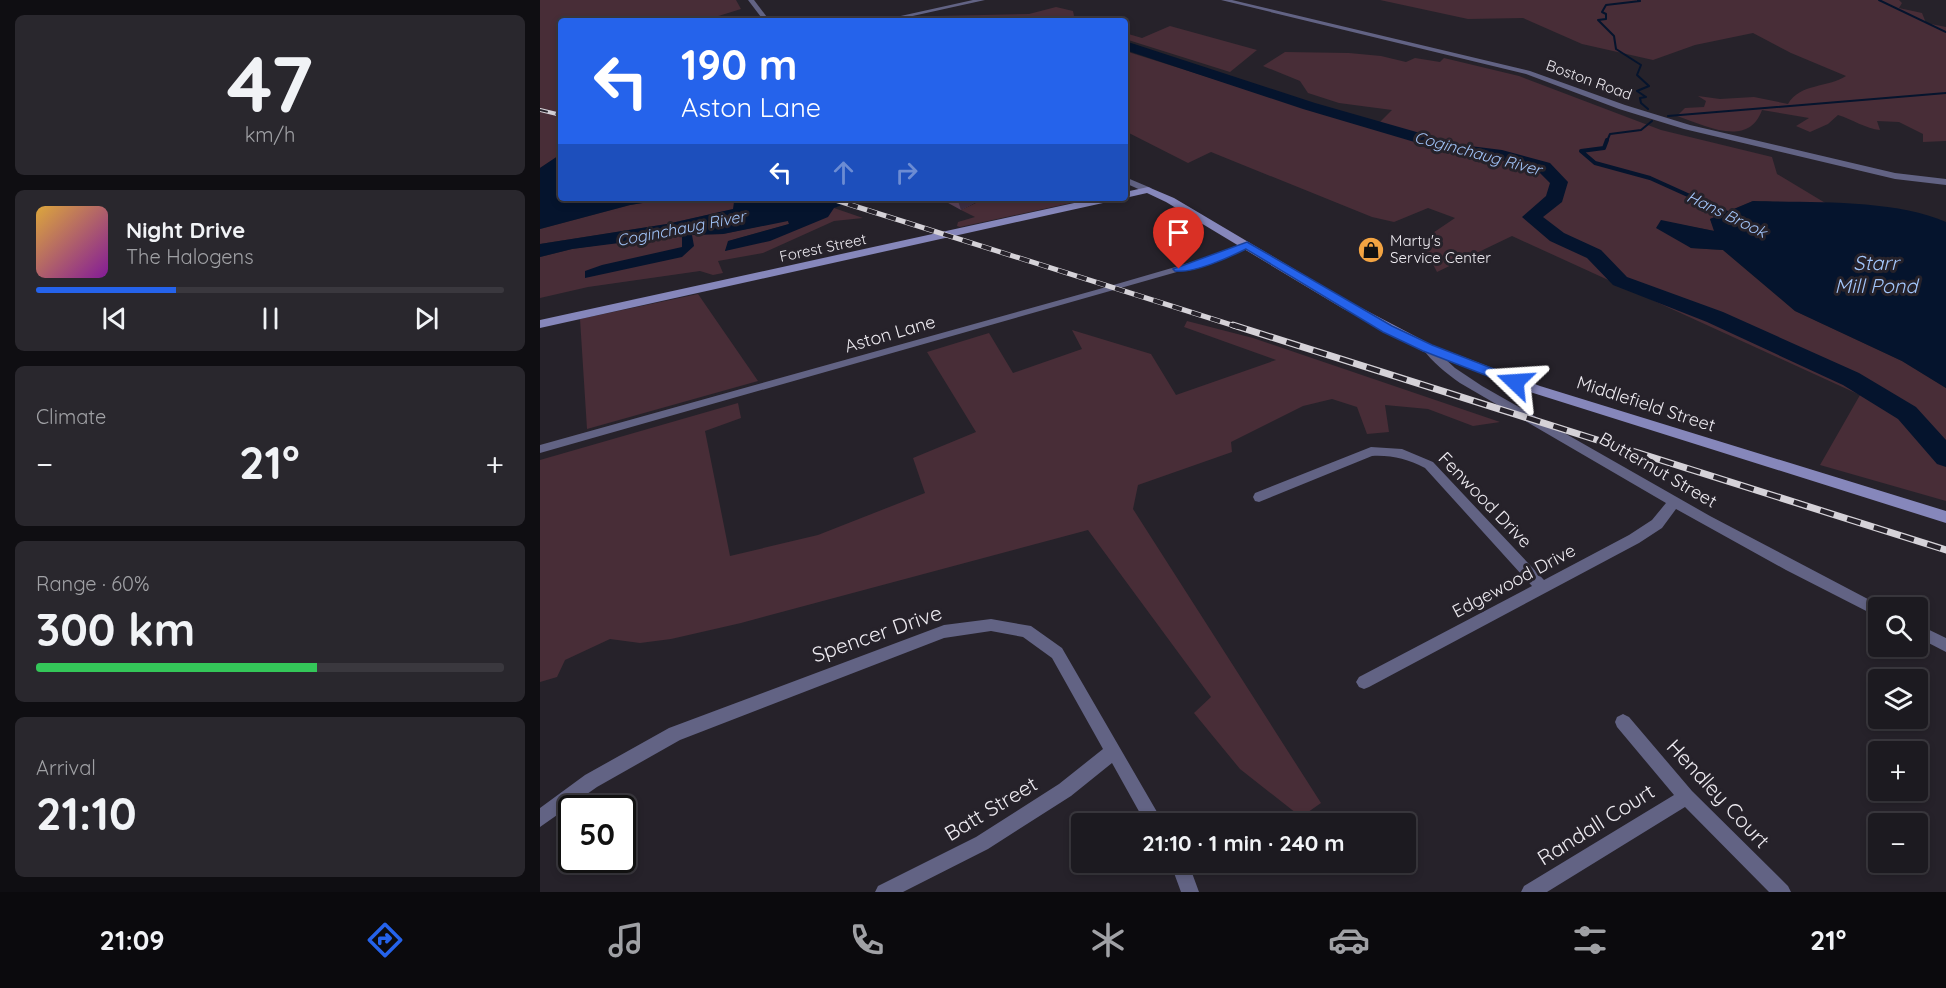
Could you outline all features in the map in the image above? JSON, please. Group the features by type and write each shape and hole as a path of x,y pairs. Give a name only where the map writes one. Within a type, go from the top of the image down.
{"main road":[{"path":"1128,194 1148,190"},
{"name":"Middlefield Street","path":"1148,190 1191,211 1354,310 1427,348 1487,372 1588,406 1946,517"},
{"name":"Forest Street","path":"540,324 1099,201"}],"street":[{"path":"752,0 765,18"},
{"path":"895,18 982,0"},
{"name":"Boston Road","path":"1224,0 1528,72 1622,107 1687,127 1860,169 1946,182"},
{"name":"Middlefield Street","path":"1128,181 1148,190"},
{"name":"Aston Lane","path":"540,449 1124,285 1223,256 1247,245"},
{"name":"Butternut Street","path":"1427,348 1453,373 1674,502 1868,606"},
{"name":"Fenwood Drive","path":"1260,497 1371,452 1387,450 1412,455 1429,465 1541,586"},
{"name":"Edgewood Drive","path":"1364,682 1541,586 1634,539 1656,524 1674,502"},
{"name":"Spencer Drive","path":"540,818 591,781 675,734 944,632 991,625 1026,631 1057,653 1112,752 1149,813"},
{"path":"1928,636 1946,645"},
{"name":"Hendley Court","path":"1623,722 1686,796 1782,892"},
{"name":"Batt Street","path":"884,892 982,843 1065,790 1112,752"},
{"name":"Randall Court","path":"1530,892 1686,796"},
{"path":"1183,873 1190,892"}],"shaded area":[{"path":"540,0 736,0 741,9 712,18 558,18 558,156 540,168"},
{"path":"1380,0 1899,0 1902,3 1899,8 1922,13 1926,23 1946,27 1946,141 1923,142 1923,134 1899,122 1877,121 1880,130 1838,115 1828,124 1810,132 1796,126 1809,118 1762,110 1755,122 1747,129 1736,131 1713,128 1677,116 1685,108 1704,107 1706,101 1698,96 1720,99 1754,97 1788,104 1800,92 1846,76 1791,53 1753,33 1695,45 1653,60 1582,44 1523,18 1468,19"},
{"path":"1056,7 1073,11 1074,16 1090,18 937,18 936,16 1029,14"},
{"path":"1170,26 1257,50 1230,72 1128,40 1128,34 1142,38"},
{"path":"1128,52 1373,129 1392,110 1339,103 1308,93 1300,81 1263,66 1285,52 1349,53 1381,56 1406,62 1415,58 1440,62 1444,58 1519,76 1661,130 1772,157 1777,174 1827,204 1753,201 1710,219 1715,231 1661,221 1691,248 1723,250 1795,311 1902,361 1946,388 1946,501 1820,465 1860,395 1512,236 1437,272 1421,241 1455,218 1428,208 1394,222 1372,217 1211,152 1188,163 1128,133"},
{"path":"655,201 734,201 734,209 667,224 540,244 540,229 630,205"},
{"path":"976,201 1080,201 957,226 958,222 975,217 961,210 978,202"},
{"path":"834,208 863,218 834,221 763,253 718,261 723,273 713,275 700,271 588,287 540,298 540,257 572,249 620,242 682,235 723,234 788,220 789,224 729,241 725,251"},
{"path":"698,294 758,381 587,429 580,319"},
{"path":"1187,321 1253,338 1500,422 1473,426 1428,409 1385,405 1389,432 1367,434 1357,407 1332,399 1303,406 1231,442 1232,452 1138,485 1133,509 1321,803 1307,813 1296,813 1240,769 1194,713 1211,697 1088,530 741,623 671,639 640,643 610,639 565,660 557,677 540,682 540,460 738,403 741,418 705,431 730,556 818,535 925,493 913,458 976,432 927,352 989,333 1013,373 1082,349 1072,330 1151,354 1176,395 1276,360 1184,327"}],"water":[{"path":"558,156 558,201 655,201 630,205 540,229 540,168"},
{"path":"726,201 852,201 834,208 828,217 770,241 725,251 728,241 789,224 788,221 723,234 692,235 694,246 682,257 585,278 585,271 602,265 682,247 682,235 572,249 540,257 540,244 667,224 733,209 734,202"},
{"name":"Starr Mill Pond","path":"1753,201 1826,202 1877,206 1902,209 1946,222 1946,388 1902,361 1795,311 1723,250 1691,248 1656,228 1661,220 1714,231 1710,219"}],"waterway":[{"name":"Hans Brook","path":"1638,0 1640,1 1606,5 1602,12 1606,14 1606,19 1598,20 1614,36 1616,49 1641,65 1637,75 1649,86 1637,91 1646,97 1640,98 1641,103 1648,109"},
{"path":"1879,0 1946,32"},
{"name":"Coginchaug River","path":"1128,46 1309,106 1461,150 1502,155 1544,167 1559,182 1555,198 1531,217 1557,237 1594,254 1620,281 1715,317 1851,379 1907,413 1946,457"},
{"path":"1668,116 1946,93"},
{"name":"Hans Brook","path":"1607,141 1610,134 1641,130 1652,121"},
{"name":"Hans Brook","path":"1607,140 1604,148 1581,151 1595,163 1650,178 1732,215"}],"railway":[{"path":"540,110 558,114"},
{"path":"839,201 1238,327"},
{"path":"1233,325 1946,550"}],"place":[{"name":"Marty's Service Center","path":"1371,250"}],"route":[{"path":"1179,269 1223,256 1247,245 1388,329 1427,348 1515,382"}]}
